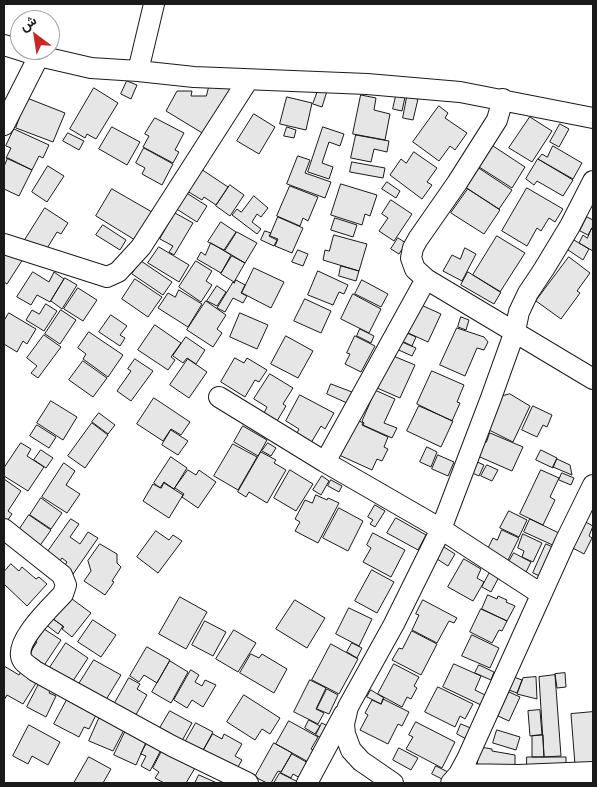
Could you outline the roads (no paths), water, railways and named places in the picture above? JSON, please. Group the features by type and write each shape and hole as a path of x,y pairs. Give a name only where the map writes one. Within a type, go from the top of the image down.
{"street":[{"path":"138,71 154,4"},
{"path":"4,125 37,60"},
{"path":"56,60 91,68 138,71 194,78 376,85 460,92 593,118"},
{"path":"4,244 107,277 113,276 123,268 141,247 248,80"},
{"path":"503,99 497,120 457,183 418,238 411,258 415,269 426,279 593,379"},
{"path":"307,783 394,624 441,529 492,398 515,331 519,312 528,293 570,226 593,181"},
{"path":"324,462 426,279"},
{"path":"219,397 324,462 441,529 541,594"},
{"path":"593,485 541,594 489,712 455,778 593,772"},
{"path":"4,530 62,574 66,585 63,594 24,639 20,651 23,661 36,672 172,746 248,783"},
{"path":"348,707 344,724 345,734 351,750 360,761 393,783"}]}
